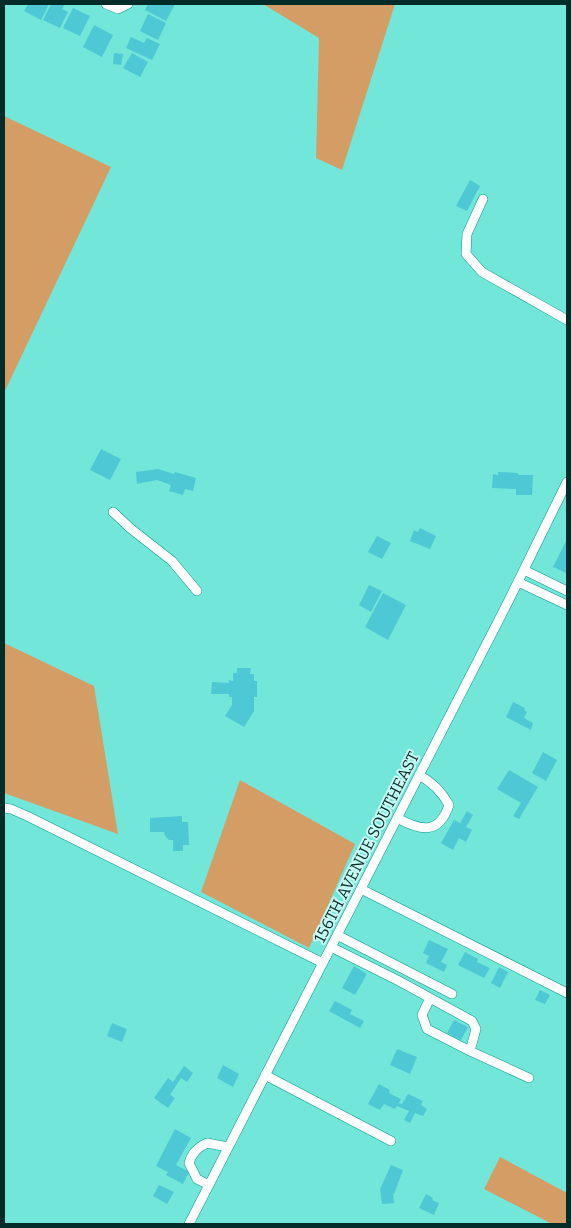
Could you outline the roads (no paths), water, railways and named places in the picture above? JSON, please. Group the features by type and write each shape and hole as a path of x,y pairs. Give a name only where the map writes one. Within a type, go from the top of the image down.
{"street":[{"path":"106,4 118,10 128,4"},
{"path":"483,199 467,234 466,254 482,272 567,320"},
{"name":"156TH AVENUE SOUTHEAST","path":"189,1224 398,818 567,482"},
{"path":"113,512 172,561 198,591"},
{"path":"524,570 567,590"},
{"path":"518,582 567,605"},
{"path":"398,818 414,827 432,827 446,813 449,805 446,798 428,780 419,775"},
{"path":"4,808 27,816 323,963"},
{"path":"361,889 567,993"},
{"path":"337,935 452,994"},
{"path":"331,947 399,980 472,1021 476,1029 470,1051"},
{"path":"430,998 422,1015 427,1029 528,1078"},
{"path":"266,1075 391,1141"},
{"path":"209,1186 197,1179 189,1164 191,1157 196,1150 208,1143 228,1147"}]}
